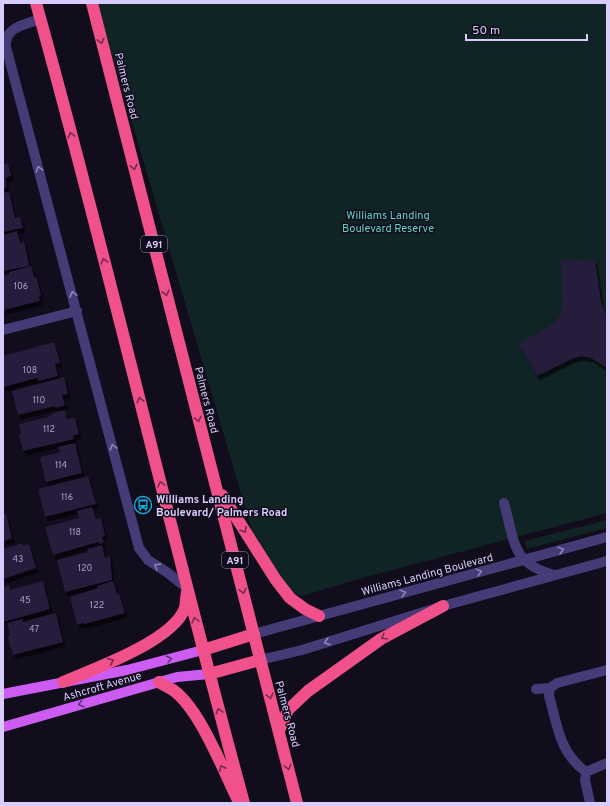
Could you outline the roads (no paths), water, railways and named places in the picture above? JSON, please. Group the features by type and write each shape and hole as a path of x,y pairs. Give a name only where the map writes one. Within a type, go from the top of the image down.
{"highway":[{"path":"36,3 209,674 244,803"},
{"name":"Palmers Road","path":"92,3 297,803"},
{"path":"216,485 276,580 290,598 305,609 319,616"},
{"path":"63,682 138,649 152,640 172,625 180,615 184,608 188,589"},
{"path":"279,731 288,710 308,691 382,639 443,606"},
{"path":"203,650 254,634"},
{"path":"209,674 260,660"},
{"path":"159,682 174,690 188,706 204,730 239,803"}],"main road":[{"name":"Ashcroft Avenue","path":"3,694 127,670 203,650"},
{"name":"Ashcroft Avenue","path":"3,727 177,677 209,674"}],"street":[{"path":"41,19 16,27 10,32 5,40 6,47 139,548 148,560 168,573 188,589"},
{"path":"3,330 77,310"},
{"path":"504,503 518,552 523,560 536,569 554,576"},
{"name":"Williams Landing Boulevard","path":"254,634 607,537"},
{"path":"260,660 302,650 443,606 607,561"},
{"path":"536,689 550,688 557,683 607,670"},
{"path":"550,688 549,696 564,749 576,765 586,772"},
{"path":"586,772 607,763"},
{"path":"586,772 585,780 590,803"}],"place":[{"name":"Williams Landing Boulevard/ Palmers Road","path":"143,505"}],"park label":[{"name":"Williams Landing Boulevard Reserve","path":"388,221"}]}
